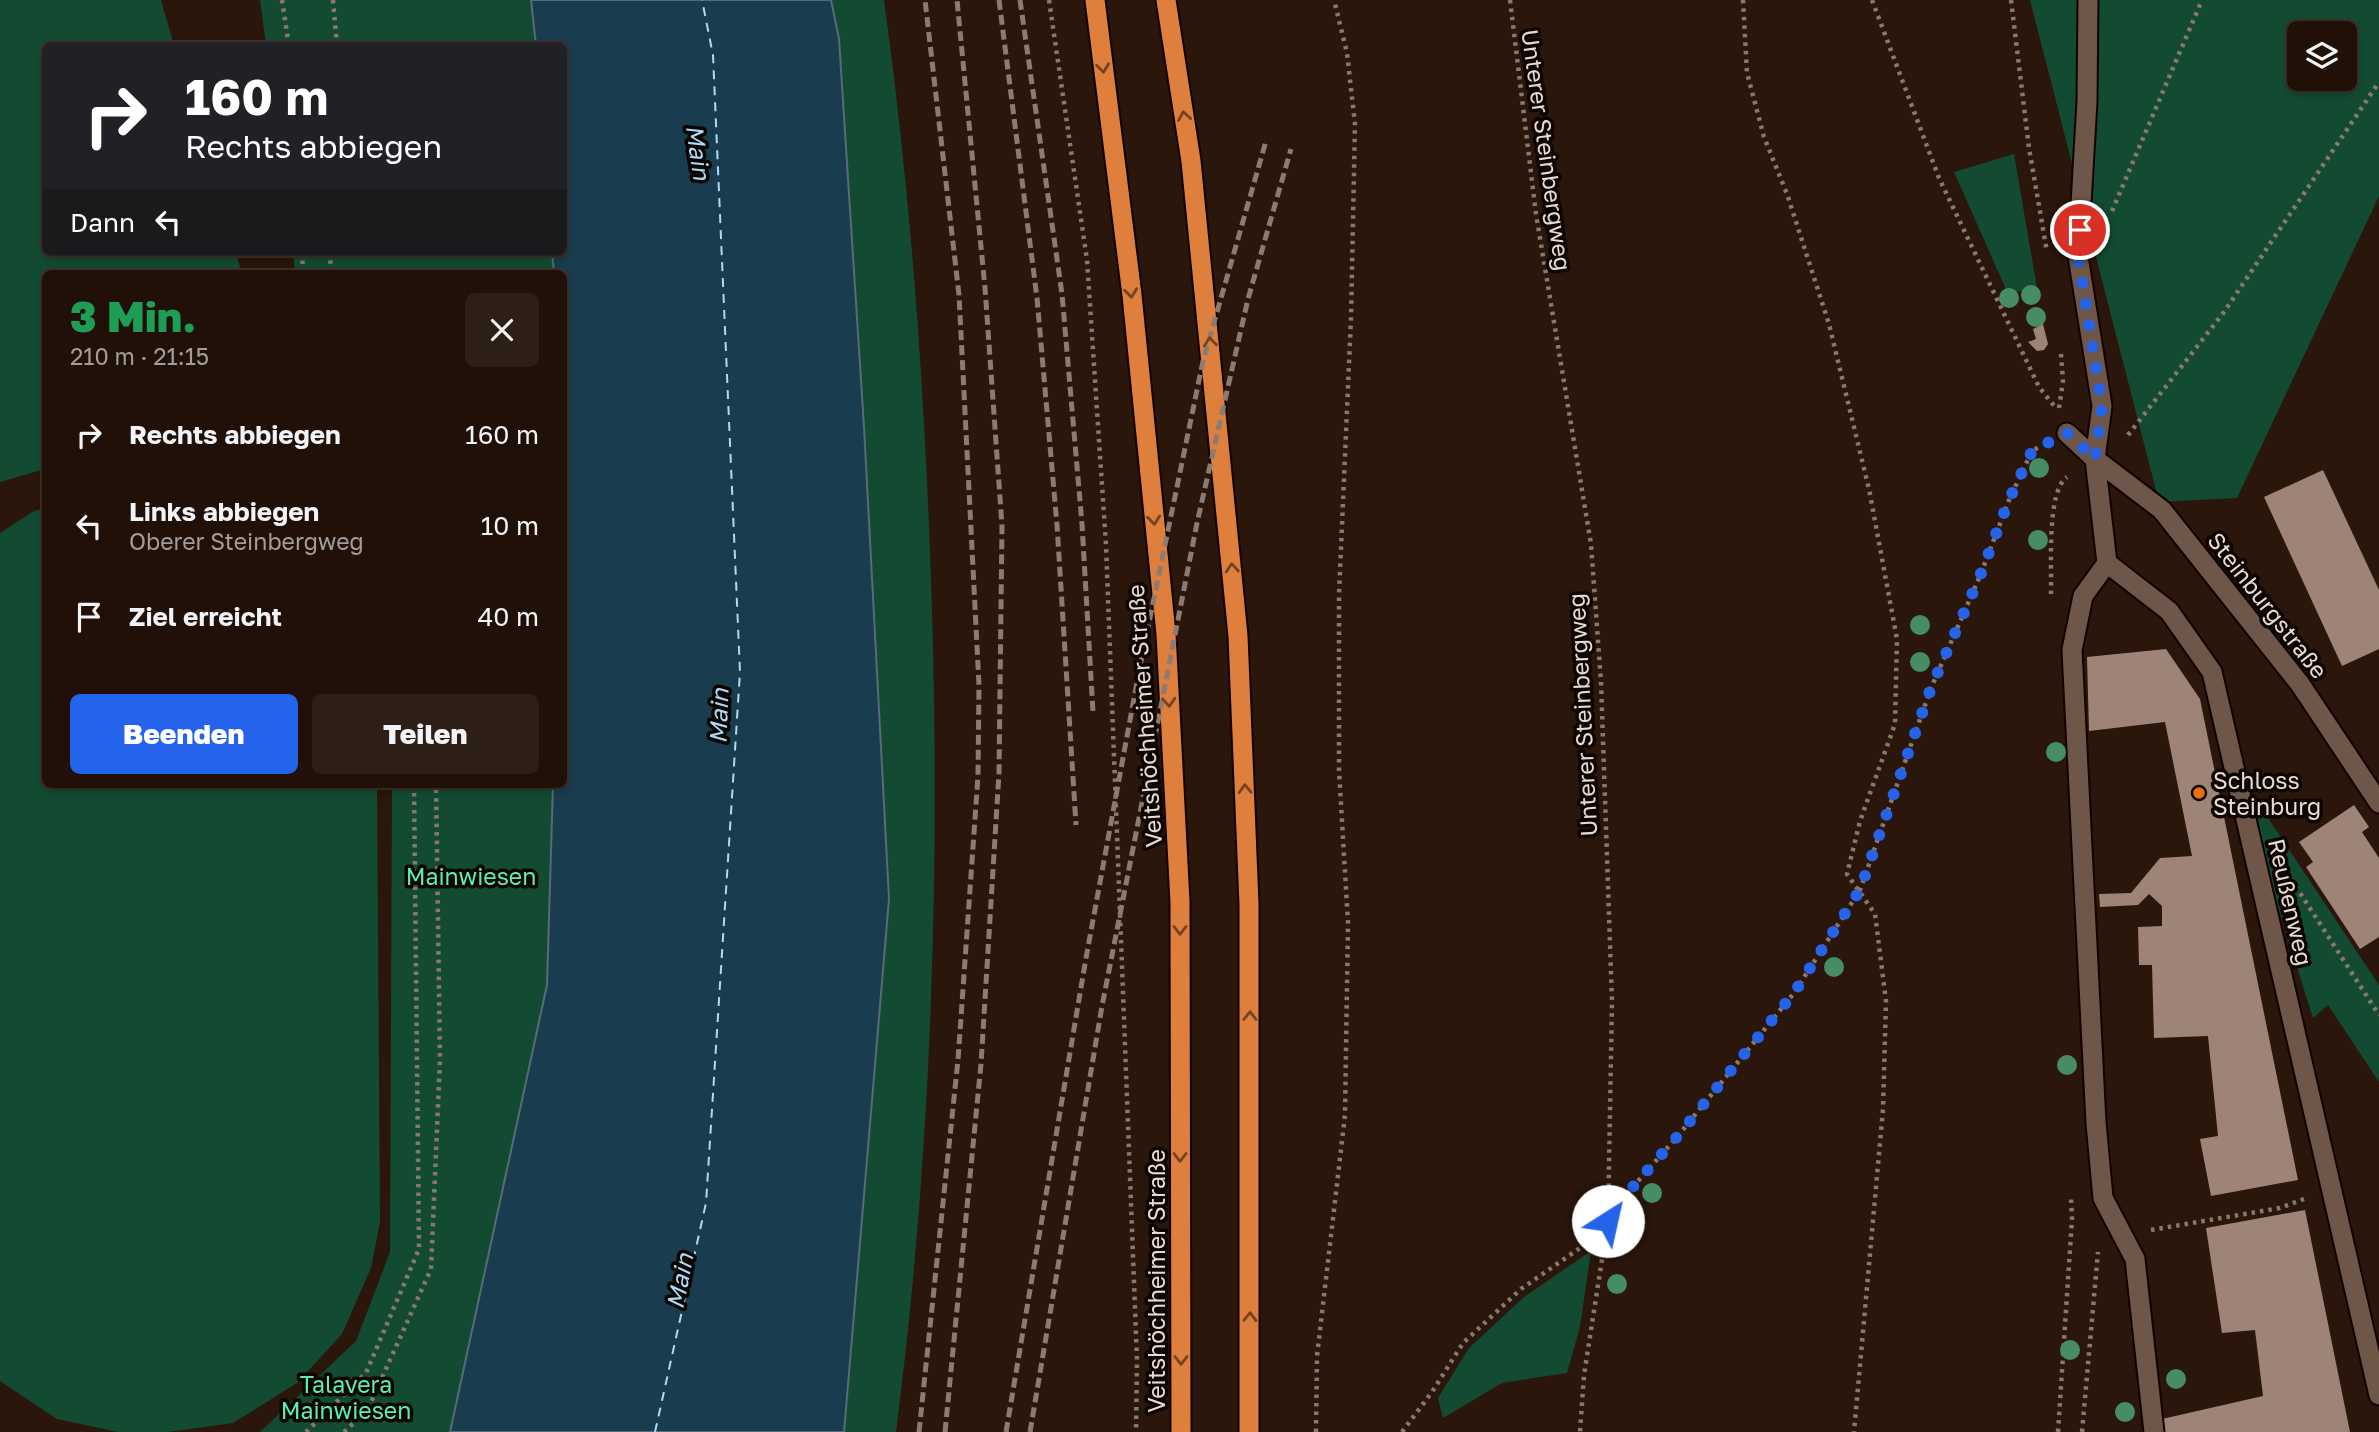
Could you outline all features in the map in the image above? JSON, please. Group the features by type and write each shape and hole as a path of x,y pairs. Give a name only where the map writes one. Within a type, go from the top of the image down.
{"highway":[{"name":"Veitshöchheimer Straße","path":"1095,0 1132,296 1166,634 1180,902 1181,1432"},
{"path":"1166,0 1192,175 1238,636 1250,904 1249,1432"},
{"path":"1242,1432 1249,1385"}],"street":[{"path":"2088,0 2087,101 2078,256 2102,406 2095,459 2107,564 2082,596 2073,650 2096,1123 2103,1198 2135,1259 2154,1432"},
{"name":"Steinburgstraße","path":"2067,433 2095,459 2162,510 2300,684 2379,803"},
{"name":"Reußenweg","path":"2107,564 2169,611 2212,673 2379,1395"}],"path":[{"path":"282,0 288,42"},
{"path":"333,0 337,42"},
{"path":"1049,0 1087,260 1106,545 1137,1361 1136,1432"},
{"path":"1317,1432 1317,1356 1345,1115 1348,923 1339,770 1339,594 1351,318 1355,124 1346,53 1334,0"},
{"name":"Unterer Steinbergweg","path":"1510,0 1536,214 1591,544 1601,682 1612,1002 1608,1221 1584,1375 1580,1432"},
{"path":"1743,0 1747,73 1765,138 1787,194 1829,324 1869,489 1897,639 1895,724 1860,821 1847,874 1875,914 1886,1001 1883,1109 1854,1432"},
{"path":"1872,0 1939,178 2039,387 2059,412 2063,381 2061,341"},
{"path":"2011,0 2029,148 2049,265"},
{"path":"2109,217 2202,0"},
{"path":"2095,459 2121,445 2224,312 2379,82"},
{"path":"1402,1432 1464,1343 1521,1289 1580,1248 1608,1221 1615,1207 1677,1137 1794,993 1860,890 1931,688 2032,451 2067,433"},
{"path":"306,1432 366,1373 419,1249 414,788"},
{"path":"344,1432 367,1411 431,1269 440,1059 436,788"},
{"path":"2284,867 2379,1014"},
{"path":"2163,1227 2280,1208"},
{"path":"2082,1432 2098,1250"}],"green space":[{"path":"0,0 161,0 173,42 42,42 42,256 236,256 241,270 42,270 42,470 0,482"},
{"path":"260,0 531,0 536,42 266,42"},
{"path":"831,0 884,0 910,228 926,458 932,611 935,817 930,1022 918,1228 896,1432 844,1432 889,899 864,427 839,39"},
{"path":"2030,0 2379,0 2379,196 2237,498 2159,502"},
{"path":"2014,154 2037,288 2008,294 1954,172"},
{"path":"293,256 552,256 554,270 295,270"},
{"path":"42,509 42,788 377,788 380,1222 371,1268 342,1334 297,1383 233,1423 168,1432 118,1432 57,1419 0,1381 0,533 34,511"},
{"name":"Mainwiesen","path":"392,788 553,788 547,985 450,1432 260,1432 356,1341 390,1252"},
{"path":"2258,803 2379,985 2379,1082 2328,1005 2313,1018 2254,831"},
{"path":"1591,1251 1580,1327 1567,1373 1502,1383 1443,1418 1438,1398 1469,1348 1524,1297"}],"water":[{"name":"Main","path":"531,0 831,0 839,39 864,427 889,899 844,1432 450,1432 547,985 553,788 567,788 567,270 554,270 552,256 567,256 567,42 536,42"}],"building":[{"path":"2043,324 2048,344 2044,350 2037,351 2028,342 2036,339 2033,329"},
{"path":"2323,470 2379,590 2379,649 2342,666 2264,497"},
{"name":"Schloss Steinburg","path":"2166,649 2200,699 2298,1180 2211,1196 2200,1139 2218,1136 2208,1036 2154,1038 2152,965 2139,965 2138,927 2162,926 2162,906 2149,894 2138,905 2100,907 2099,894 2131,893 2160,858 2192,856 2165,722 2089,731 2087,657"},
{"path":"2354,805 2369,827 2362,832 2379,858 2379,937 2360,949 2306,867 2313,862 2299,842"},
{"path":"2305,1210 2350,1432 2163,1432 2162,1419 2263,1396 2255,1330 2222,1333 2206,1228"},
{"path":"1630,1219 1631,1240 1620,1240 1619,1220"}],"ferry route":[{"path":"655,1432 706,1203 740,672 713,55 702,0"}],"railway":[{"path":"919,1432 958,1060 978,776 979,685 959,295 925,0"},
{"path":"945,1432 981,1064 999,773 1002,526 985,288 957,0"},
{"path":"999,0 1037,298 1057,525 1076,825"},
{"path":"1020,0 1062,294 1082,524 1093,712"},
{"path":"1006,1432 1086,958 1140,666 1203,361 1266,141"},
{"path":"1030,1432 1102,1006 1197,523 1248,299 1291,149"}],"place":[{"name":"Schloss Steinburg","path":"2199,793"}],"route":[{"path":"1608,1221 1615,1207 1677,1137 1794,993 1860,890 1931,688 2032,451 2067,433 2095,459 2102,406 2078,256 2080,230"}],"park label":[{"name":"Talavera Mainwiesen","path":"346,1397"}]}
